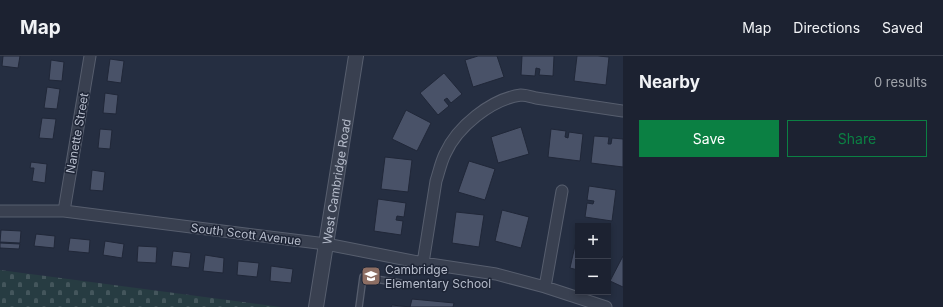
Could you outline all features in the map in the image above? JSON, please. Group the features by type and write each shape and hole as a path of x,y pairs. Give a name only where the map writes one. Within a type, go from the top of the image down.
{"street":[{"name":"Nanette Street","path":"64,211 90,56"},
{"name":"West Cambridge Road","path":"316,307 356,56"},
{"path":"423,262 438,174 445,154 452,141 462,128 482,111 507,98 523,95 623,111"},
{"path":"545,287 562,191"},
{"name":"South Scott Avenue","path":"0,211 64,211 326,244 496,274 545,287 606,307"}],"lane":[{"path":"359,307 363,277 400,283"}],"green space":[{"path":"0,270 281,307 0,307"}],"building":[{"path":"3,56 20,56 18,68 2,66"},
{"path":"478,56 497,56 504,77 473,87 465,60"},
{"path":"522,56 554,56 553,76 539,75 540,69 536,68 535,76 521,75"},
{"path":"577,56 609,57 606,85 574,81"},
{"path":"110,59 124,61 121,83 107,81"},
{"path":"51,60 64,62 62,81 49,80"},
{"path":"444,73 462,94 451,103 447,98 444,100 449,106 438,115 420,93"},
{"path":"47,87 60,89 57,109 44,108"},
{"path":"105,93 118,95 116,114 103,113"},
{"path":"406,110 431,123 417,151 392,139"},
{"path":"42,118 56,119 53,139 39,138"},
{"path":"521,127 529,154 498,163 491,137"},
{"path":"100,129 112,130 110,149 98,148"},
{"path":"551,129 566,131 565,137 568,138 569,132 583,134 580,161 548,157"},
{"path":"594,136 609,137 608,144 611,144 612,138 623,139 623,167 591,163"},
{"path":"385,157 412,160 408,192 381,189"},
{"path":"469,161 495,169 485,200 458,192"},
{"path":"31,162 47,164 45,183 32,181 34,168 30,168"},
{"path":"92,170 105,172 103,191 90,190"},
{"path":"589,186 616,190 612,221 585,217 587,203 593,204 594,201 587,200"},
{"path":"378,199 406,203 404,217 397,216 396,220 403,221 401,235 374,231"},
{"path":"502,210 529,217 521,248 495,241"},
{"path":"456,212 484,215 479,247 452,243"},
{"path":"1,230 21,231 20,243 0,242"},
{"path":"36,234 55,236 54,248 34,246"},
{"path":"70,238 90,240 89,253 68,251"},
{"path":"105,241 124,244 122,258 103,255"},
{"path":"0,243 20,244 19,249 0,248"},
{"path":"138,246 157,247 156,263 137,262"},
{"path":"575,246 575,269 570,268"},
{"path":"173,251 191,253 189,268 171,266"},
{"path":"205,255 224,258 223,273 203,271"},
{"path":"623,256 623,287 611,281"},
{"path":"238,261 259,263 257,277 237,275"},
{"path":"271,266 293,269 291,283 270,281"},
{"name":"Cambridge Elementary School","path":"412,299 454,303 453,307 410,307"},
{"path":"392,305 410,307 391,307"}],"place":[{"name":"Cambridge Elementary School","path":"371,276"}]}
